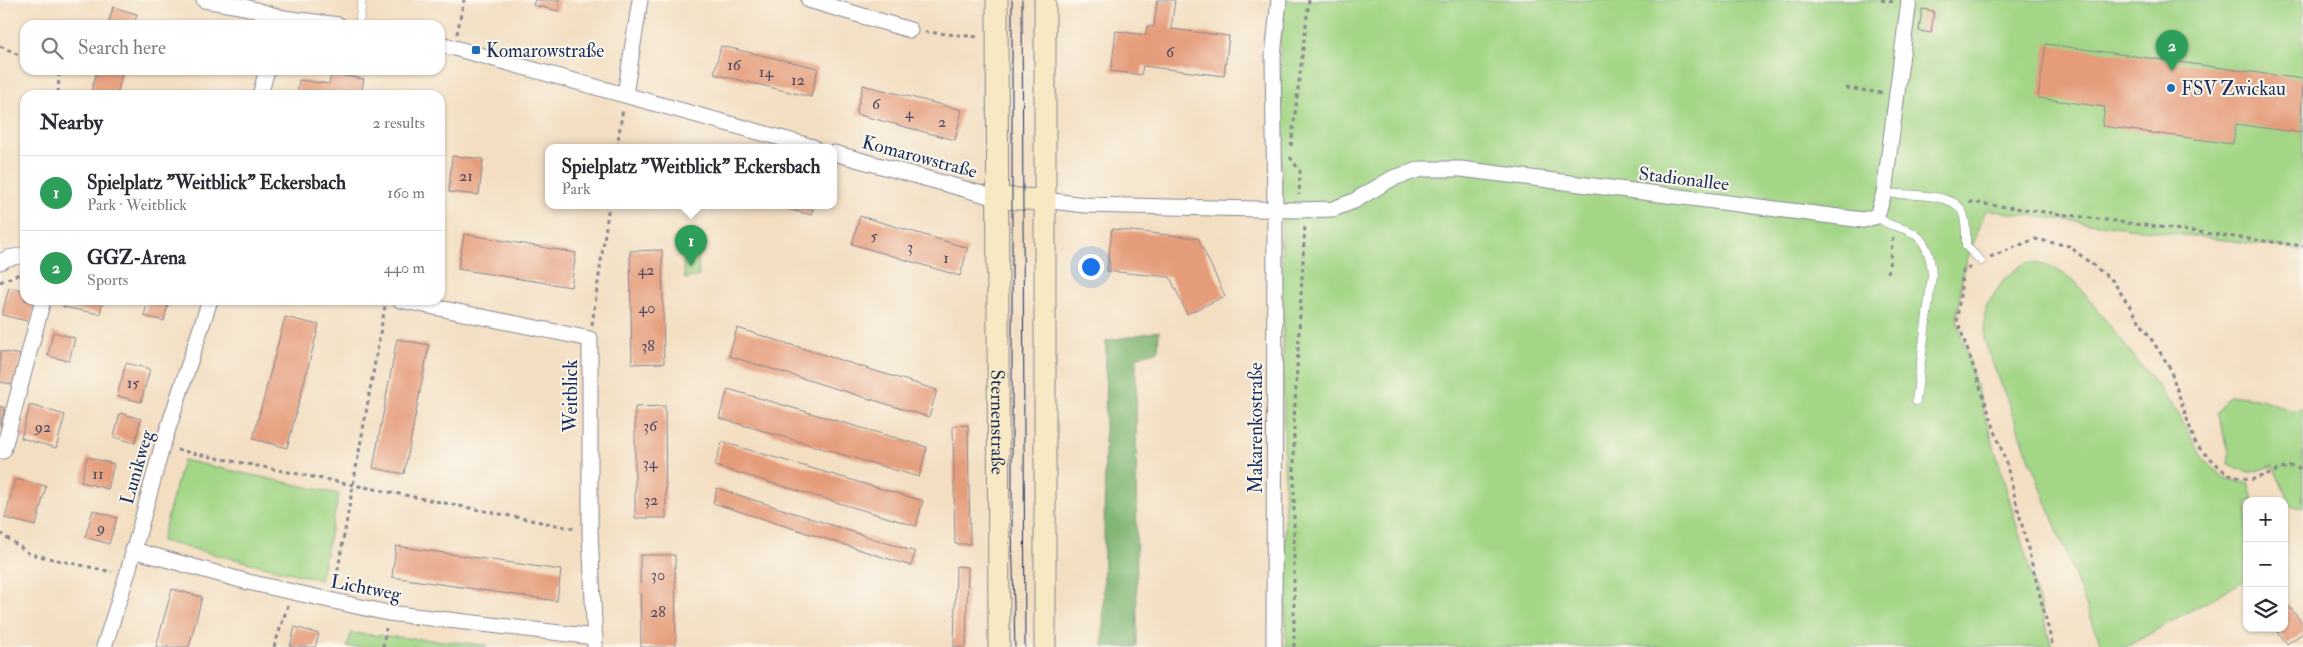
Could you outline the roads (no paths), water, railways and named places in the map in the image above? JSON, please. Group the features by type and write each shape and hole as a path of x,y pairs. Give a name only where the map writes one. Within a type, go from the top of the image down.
{"street":[{"path":"204,0 246,4 280,20"},
{"path":"625,95 640,0"},
{"path":"809,0 910,30"},
{"name":"Sternenstraße","path":"997,0 999,647"},
{"path":"1045,0 1045,647"},
{"name":"Makarenkostraße","path":"1274,647 1275,210 1273,56 1279,0"},
{"path":"1877,216 1884,193 1908,0"},
{"path":"447,46 802,144"},
{"path":"261,90 266,75"},
{"name":"Komarowstraße","path":"837,154 997,198"},
{"name":"Stadionallee","path":"1275,210 1333,209 1354,201 1393,178 1422,169 1441,169 1863,220 1877,216"},
{"path":"997,198 1044,200 1085,205 1275,210"},
{"path":"0,262 20,256"},
{"path":"3,451 42,305"},
{"name":"Lunikweg","path":"104,647 127,575 162,447 208,305"},
{"name":"Weitblick","path":"424,305 590,339 590,531 595,642"},
{"name":"Lichtweg","path":"133,550 248,582 388,613 595,642"}],"lane":[{"path":"360,20 362,0"},
{"path":"1884,193 1948,199 1960,208 1965,227 1966,246 1981,261"},
{"path":"1877,216 1894,227 1910,231 1919,238 1927,250 1931,262 1932,274 1916,401"}],"tram line":[{"path":"1012,0 1012,529 1015,647"},
{"path":"1022,0 1025,647"}],"place":[{"name":"Komarowstraße","path":"476,50"},
{"name":"GGZ-Arena","path":"2172,71"},
{"name":"FSV Zwickau","path":"2171,88"},
{"name":"Spielplatz \"Weitblick\" Eckersbach","path":"691,266"}]}
